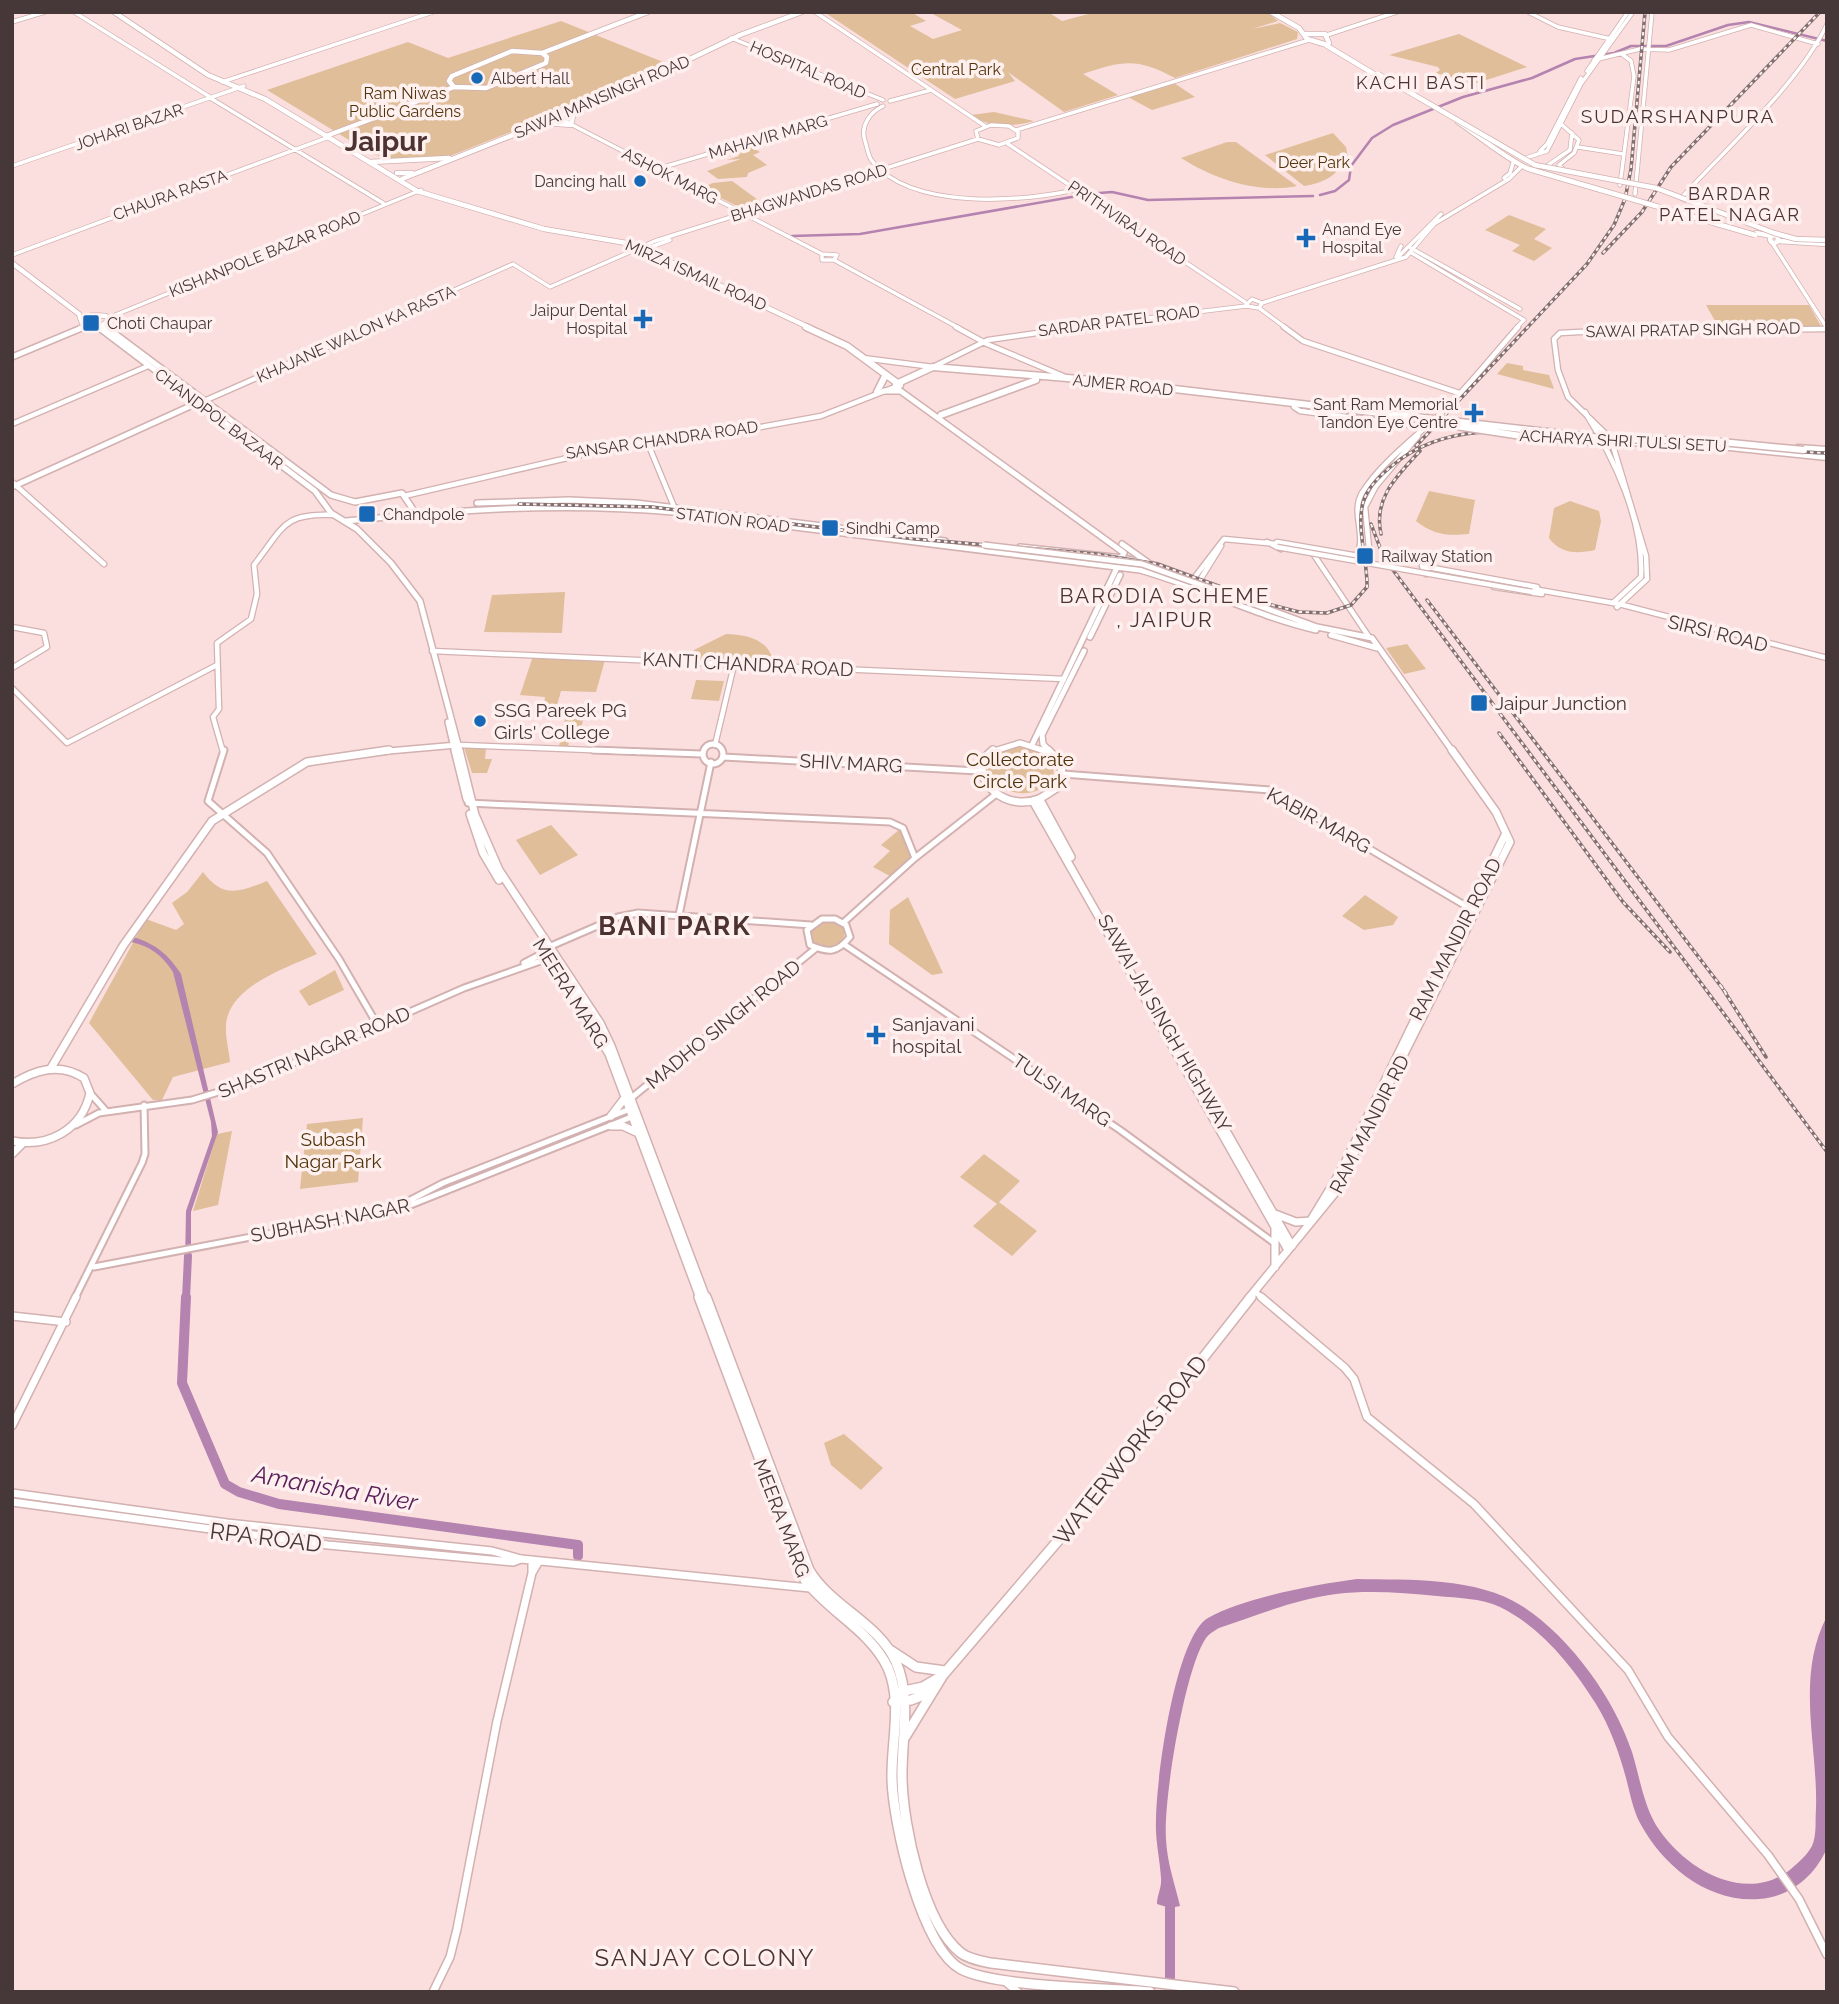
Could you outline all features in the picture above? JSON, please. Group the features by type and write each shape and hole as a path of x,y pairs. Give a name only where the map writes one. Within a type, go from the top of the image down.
{"highway":[{"name":"MIRZA ISMAIL ROAD","path":"116,12 178,54 223,80 242,86 372,161"},
{"name":"MIRZA ISMAIL ROAD","path":"328,136 402,177 414,189 544,229 613,238 642,248 737,292 863,357 899,387"},
{"path":"372,161 449,158"},
{"path":"402,177 413,173 414,189"},
{"path":"899,387 932,368 1019,377 1024,379 1024,383"},
{"name":"AJMER ROAD","path":"950,368 1298,406"},
{"path":"881,391 886,377 908,380"},
{"name":"AJMER ROAD","path":"941,415 1033,378 1069,379 1298,406"},
{"name":"ACHARYA SHRI TULSI SETU","path":"1298,406 1455,424 1556,440 1701,444 1827,453"},
{"path":"1455,424 1611,443 1689,444 1827,453"},
{"path":"1611,443 1702,439 1760,448"}],"main road":[{"path":"587,37 648,12"},
{"path":"454,87 449,81 452,76 470,66 517,50 543,54 654,12"},
{"path":"413,173 617,92 731,38 795,12"},
{"name":"SAWAI MANSINGH ROAD","path":"402,177 574,111 731,38 802,12"},
{"path":"1271,12 1306,37 1318,41 1431,105"},
{"path":"1278,12 1312,32 1325,36 1378,74 1535,164 1656,188 1772,237 1827,242"},
{"path":"1306,37 1312,32"},
{"path":"1318,41 1325,36"},
{"path":"328,136 401,108 409,108 410,104 454,87 472,90 492,86 544,65 547,60 543,54"},
{"path":"1348,55 1526,162 1756,234 1796,241 1827,242"},
{"path":"543,123 572,125 574,111"},
{"path":"1441,111 1533,166 1653,189 1687,199 1785,239 1827,242"},
{"path":"1441,111 1511,156 1526,162 1756,234"},
{"path":"1511,156 1513,163 1526,162"},
{"path":"12,257 85,313 107,317 104,325 98,327 82,324"},
{"path":"12,257 79,314 82,324"},
{"path":"12,355 82,324 96,314"},
{"name":"CHANDPOL BAZAAR","path":"104,325 342,500"},
{"name":"CHANDPOL BAZAAR","path":"98,327 315,491 332,514"},
{"path":"881,391 897,390 899,387"},
{"name":"MIRZA ISMAIL ROAD","path":"899,387 1118,546 1125,559"},
{"path":"13,485 197,403"},
{"name":"MIRZA ISMAIL ROAD","path":"929,408 981,447"},
{"name":"MIRZA ISMAIL ROAD","path":"1028,482 1150,564"},
{"path":"403,494 415,512"},
{"name":"SANSAR CHANDRA ROAD","path":"342,500 351,502 403,494"},
{"path":"332,514 338,506 351,502"},
{"name":"STATION ROAD","path":"346,521 415,512 491,507 596,506 675,509 812,523 1160,574 1195,583 1286,622 1366,636"},
{"name":"STATION ROAD","path":"675,509 974,546 1125,559 1150,564"},
{"name":"MEERA MARG","path":"332,514 358,530 388,561 418,604 434,651 470,804 482,835 499,870 549,951 603,1029 630,1107 809,1570 820,1590 884,1645 896,1662 904,1741 903,1803 914,1850 943,1933 960,1952 1010,1967 1185,1984 1234,1992"},
{"path":"358,530 366,518"},
{"path":"974,546 1151,569 1316,629"},
{"path":"1052,754 1032,745 1008,744 991,750 984,756 978,771 981,783 995,795 1012,801 1036,800 1058,787 1063,774 1059,762 1052,754 1042,744 1042,735 1122,567 1128,549"},
{"path":"1098,564 1113,578"},
{"path":"1150,564 1195,583"},
{"path":"1032,745 1113,578 1122,567"},
{"name":"STATION ROAD","path":"1316,629 1362,645"},
{"path":"1366,636 1377,648"},
{"path":"1362,645 1377,648"},
{"name":"RAM MANDIR ROAD","path":"1362,645 1382,656 1387,662 1505,833 1505,840 1486,883"},
{"name":"RAM MANDIR RD","path":"1311,1221 1334,1195 1472,910 1510,842 1507,831 1436,726 1377,648"},
{"path":"51,1069 124,944 201,833 220,814 307,762 394,749 457,745"},
{"path":"1036,800 1276,1228 1290,1248"},
{"name":"SAWAI JAI SINGH HIGHWAY","path":"1157,1015 1274,1213 1290,1248"},
{"path":"12,1141 22,1144 42,1142 74,1126 87,1108 90,1093 84,1079 68,1070 62,1062 62,1054"},
{"path":"12,1084 30,1074 51,1069 68,1070"},
{"path":"611,1116 630,1107"},
{"name":"MEERA MARG","path":"630,1107 637,1132 810,1588 879,1652 898,1697"},
{"path":"611,1126 624,1126 637,1132"},
{"path":"12,1154 22,1144"},
{"path":"1274,1213 1286,1220 1311,1221"},
{"name":"WATERWORKS ROAD","path":"904,1741 945,1673 1074,1521 1311,1221"},
{"path":"1275,1267 1273,1242 1276,1228"},
{"path":"884,1645 919,1670 945,1673"},
{"path":"898,1697 923,1687 945,1673"},
{"path":"898,1697 932,1691"},
{"path":"898,1697 891,1781 895,1813 908,1870 935,1938 954,1964 965,1971 1005,1980 1150,1992"}],"street":[{"path":"12,22 45,12"},
{"path":"74,12 383,203"},
{"path":"1325,36 1391,12"},
{"path":"1325,36 1397,12"},
{"path":"1530,12 1558,27 1612,38"},
{"path":"1402,258 1441,218 1510,178 1546,145 1574,89 1630,12"},
{"path":"1632,195 1641,154 1652,12"},
{"path":"223,80 428,13"},
{"path":"819,13 985,126"},
{"path":"1826,329 1772,237 1682,198 1818,43 1827,24"},
{"path":"1526,162 1547,151 1596,60 1638,49 1669,50 1751,25 1818,43"},
{"path":"1015,129 1018,138 1009,143 995,145 979,140 976,131 985,126 999,125 1015,129 1306,37"},
{"name":"HOSPITAL ROAD","path":"731,38 877,101 883,106"},
{"path":"1526,162 1620,183 1634,76 1631,61 1623,55"},
{"name":"JOHARI BAZAR","path":"12,165 242,86"},
{"path":"931,90 890,101 889,105 874,111 863,129 863,142 868,154 884,171 930,192 977,200 1028,199 1078,190"},
{"name":"MAHAVIR MARG","path":"659,170 868,108 877,101 890,101"},
{"path":"868,108 874,111"},
{"name":"ASHOK MARG","path":"556,117 822,254"},
{"path":"1559,165 1578,147 1578,138 1561,124"},
{"path":"1545,167 1569,153 1574,138 1569,130"},
{"name":"CHAURA RASTA","path":"12,257 328,136"},
{"name":"BHAGWANDAS ROAD","path":"513,264 550,287 642,248 979,140"},
{"name":"PRITHVIRAJ ROAD","path":"1009,143 1247,304"},
{"path":"1572,146 1623,154"},
{"path":"1358,271 1410,250 1430,222 1478,191 1504,178 1510,173 1513,163"},
{"path":"1553,163 1565,171"},
{"name":"KISHANPOLE BAZAR ROAD","path":"107,317 414,189"},
{"name":"KISHANPOLE BAZAR ROAD","path":"107,317 414,189"},
{"path":"1396,257 1401,246"},
{"path":"1356,556 1361,548 1357,507 1362,492 1459,393 1524,320 1410,250"},
{"path":"1410,250 1520,309"},
{"path":"834,260 836,255 822,254 822,260 834,260 984,344 1069,379"},
{"path":"1247,304 1402,258 1425,260"},
{"name":"KHAJANE WALON KA RASTA","path":"197,403 513,264"},
{"path":"1259,308 1261,302"},
{"path":"1247,304 1259,308 1303,341 1459,393"},
{"name":"SARDAR PATEL ROAD","path":"984,344 994,340 1107,322 1247,304"},
{"path":"1513,312 1520,309"},
{"name":"SAWAI PRATAP SINGH ROAD","path":"1585,412 1579,411 1568,397 1558,370 1554,339 1560,333 1826,329"},
{"path":"863,357 932,368 984,344"},
{"path":"950,368 984,344"},
{"path":"12,424 148,366"},
{"name":"SANSAR CHANDRA ROAD","path":"403,494 646,440 739,431 821,416 881,391 899,387"},
{"path":"1298,406 1300,411 1390,422 1423,429"},
{"path":"1585,412 1618,471 1643,567 1641,577 1615,605"},
{"path":"1585,412 1611,443 1634,511 1648,575 1643,584 1615,605"},
{"path":"1268,543 1316,557 1365,564 1370,558 1365,507 1377,486 1423,429"},
{"path":"646,440 675,509"},
{"path":"13,485 104,564"},
{"path":"332,514 307,514 292,518 259,555 254,565 257,594 251,619 219,640 216,665 219,706 213,717 224,750 208,801 267,853 339,959 378,1026"},
{"path":"1195,583 1224,539 1252,540 1544,593"},
{"path":"1195,583 1225,541 1268,543 1370,558"},
{"path":"1318,549 1316,557 1366,636"},
{"path":"1422,566 1544,593 1427,575 1421,570 1422,566"},
{"name":"SIRSI ROAD","path":"1544,593 1615,605 1827,659"},
{"path":"12,626 44,633 47,647 12,668"},
{"name":"KANTI CHANDRA ROAD","path":"434,651 1064,679"},
{"path":"12,688 67,743 130,713 216,665"},
{"path":"715,745 734,665"},
{"path":"457,745 701,754"},
{"path":"715,745 725,751 724,757 711,762 704,760 701,754 704,748 715,745"},
{"name":"SHIV MARG","path":"724,757 978,771"},
{"path":"679,915 711,762"},
{"name":"KABIR MARG","path":"1063,774 1172,780 1270,790 1472,910"},
{"path":"843,923 915,858 995,795"},
{"path":"470,804 893,823 903,828 915,858"},
{"path":"549,951 629,914 811,925 828,919 843,923 850,933 845,945 834,951 815,949 807,940 811,925"},
{"name":"TULSI MARG","path":"845,945 1120,1130 1273,1242"},
{"name":"MADHO SINGH ROAD","path":"630,1107 815,949"},
{"name":"SHASTRI NAGAR ROAD","path":"74,1126 106,1111 202,1097 274,1073 549,951"},
{"path":"90,1093 106,1111"},
{"path":"12,1426 94,1267 145,1154 144,1105"},
{"name":"SUBHASH NAGAR","path":"94,1267 395,1208 439,1195 611,1126 630,1107"},
{"path":"395,1208 443,1183 611,1116"},
{"path":"1255,1292 1345,1368 1354,1379 1367,1417 1474,1504 1628,1670 1668,1737 1739,1820 1799,1899 1817,1930 1827,1955"},
{"path":"12,1316 65,1322"},
{"path":"12,1493 227,1523 492,1551 514,1554 521,1559 820,1590"},
{"path":"43,1506 46,1498"},
{"name":"RPA ROAD","path":"12,1502 328,1545 513,1562 521,1559"},
{"path":"433,1992 450,1957 457,1929 497,1721 536,1560"},
{"path":"1005,1980 1018,1992"}],"green space":[{"name":"Central Park","path":"824,12 911,12 926,21 910,26 933,39 962,30 929,12 1048,12 1062,21 1096,12 1267,12 1278,21 1252,29 1280,23 1298,32 1297,39 1175,78 1150,67 1130,63 1083,74 1118,95 1064,112 1008,72 1015,81 955,99"},
{"name":"Ram Niwas Public Gardens","path":"561,21 668,64 589,98 591,100 450,156 421,159 372,154 267,90 408,42 448,58"},
{"path":"1459,34 1527,67 1474,84 1436,73 1440,70 1438,67 1389,55"},
{"path":"1174,83 1195,97 1152,110 1128,97"},
{"path":"994,112 1034,121 1001,125 971,115"},
{"name":"Deer Park","path":"1333,133 1346,147 1348,158 1339,170 1318,183 1304,186 1265,155"},
{"path":"1227,142 1236,142 1297,186 1267,188 1237,183 1181,158"},
{"path":"748,145 760,152 753,155 767,165 748,173 747,177 718,179 707,171 741,159 727,160 739,156 732,150"},
{"path":"732,181 765,205 747,211 701,188 713,183"},
{"path":"1509,215 1546,229 1534,239 1552,248 1534,261 1512,251 1520,245 1485,230"},
{"path":"1706,305 1809,305 1822,328 1719,328"},
{"path":"1507,363 1523,366 1523,370 1549,375 1554,389 1497,374"},
{"path":"1429,491 1475,500 1469,534 1441,534 1416,521"},
{"path":"1570,501 1599,511 1601,521 1595,550 1569,552 1549,538 1554,508"},
{"path":"565,592 562,633 484,632 492,595"},
{"path":"726,634 757,640 768,649 774,665 691,661 694,650"},
{"path":"1407,644 1426,669 1404,674 1386,648"},
{"path":"533,656 605,660 596,692 561,691 557,705 544,704 545,697 520,695"},
{"path":"696,680 724,681 719,701 691,699"},
{"path":"578,711 586,711 578,737 570,737 568,747 559,746 566,715 576,716"},
{"name":"Collectorate Circle Park","path":"1016,746 1037,750 1052,761 1054,775 1048,783 1034,792 1008,791 992,782 986,766 988,761 998,752"},
{"path":"464,747 486,748 485,759 492,759 487,773 472,773"},
{"path":"551,825 578,855 540,875 516,840"},
{"path":"900,829 913,857 890,876 873,867 890,851 881,845"},
{"path":"203,872 210,881 232,891 267,881 317,954 276,972 249,988 238,999 230,1010 226,1024 230,1062 173,1077 162,1100 153,1100 89,1023 146,919 176,930 184,924 172,903 187,892"},
{"path":"1365,895 1398,917 1393,925 1364,930 1342,916"},
{"path":"908,897 943,973 932,975 889,944 890,910"},
{"path":"831,922 844,928 844,941 832,948 817,945 811,938 813,931 820,924"},
{"path":"335,970 344,990 309,1006 299,991"},
{"name":"Subash Nagar Park","path":"363,1118 358,1182 300,1189 307,1124"},
{"path":"232,1131 218,1205 193,1211 217,1134"},
{"path":"984,1154 1020,1181 999,1202 1037,1231 1012,1256 973,1226 997,1204 960,1177"},
{"path":"844,1434 883,1468 861,1490 831,1465 824,1443"}],"shaded area":[{"path":"133,937 161,951 181,974 218,1132 191,1212 191,1264 185,1264 186,1211 212,1136 211,1122 173,972 155,952 131,942"},
{"path":"1357,1579 1420,1580 1464,1585 1504,1597 1540,1619 1588,1670 1614,1711 1632,1752 1646,1803 1660,1831 1686,1859 1702,1870 1738,1883 1774,1879 1800,1861 1814,1842 1816,1785 1810,1687 1817,1639 1827,1616 1827,1848 1816,1868 1791,1889 1759,1899 1722,1895 1689,1879 1661,1854 1640,1823 1610,1731 1587,1690 1566,1662 1529,1625 1500,1607 1477,1600 1400,1593 1349,1593 1321,1596 1277,1608 1219,1628 1206,1638 1198,1654 1183,1704 1168,1795 1167,1848 1180,1906 1170,1908 1157,1904 1161,1881 1156,1835 1159,1775 1177,1680 1196,1631 1208,1618 1240,1604 1302,1588"}],"waterway":[{"path":"1320,195 1335,191 1349,180 1351,166 1372,138 1393,125 1463,97 1532,78 1575,59 1614,53 1631,46 1666,46 1728,25 1749,22 1827,41"},
{"path":"1087,194 1112,192 1148,200 1313,196"},
{"path":"792,236 860,234 1083,195"},
{"name":"Amanisha River","path":"186,1298 188,1256"},
{"name":"Amanisha River","path":"186,1297 182,1383 225,1484 239,1492 279,1504 578,1545 578,1556"},
{"path":"1170,1908 1170,1992"}],"railway":[{"path":"1416,446 1587,264 1614,225 1625,199 1631,169 1645,12"},
{"path":"1603,253 1642,212 1671,167 1820,12"},
{"path":"519,504 652,507 915,539 1097,554 1157,564 1268,604 1299,612 1327,613 1351,605 1367,587 1361,518 1362,507 1370,488 1393,465 1418,449 1444,439 1471,433 1528,433 1614,441 1715,443 1827,453"},
{"path":"1381,534 1380,509 1389,488 1420,451"},
{"path":"1371,524 1384,558 1827,1152"},
{"path":"1427,600 1723,989"},
{"path":"1499,733 1623,902 1670,952"},
{"path":"1723,989 1726,993"},
{"path":"1723,989 1766,1057"}],"place":[{"name":"Albert Hall","path":"477,78"},
{"name":"Dancing hall","path":"640,181"},
{"name":"Anand Eye Hospital","path":"1306,238"},
{"name":"Jaipur Dental Hospital","path":"643,319"},
{"name":"Choti Chaupar","path":"91,323"},
{"name":"Sant Ram Memorial Tandon Eye Centre","path":"1474,413"},
{"name":"Chandpole","path":"367,514"},
{"name":"Sindhi Camp","path":"830,528"},
{"name":"Railway Station","path":"1365,556"},
{"name":"Jaipur Junction","path":"1479,703"},
{"name":"SSG Pareek PG Girls' College","path":"480,721"},
{"name":"Sanjavani hospital","path":"876,1035"}],"district":[{"name":"KACHI BASTI","path":"1421,82"},
{"name":"SUDARSHANPURA","path":"1678,116"},
{"name":"Jaipur","path":"386,141"},
{"name":"BARDAR PATEL NAGAR","path":"1730,203"},
{"name":"BARODIA SCHEME , JAIPUR","path":"1165,607"},
{"name":"BANI PARK","path":"675,926"},
{"name":"SANJAY COLONY","path":"705,1957"}]}
